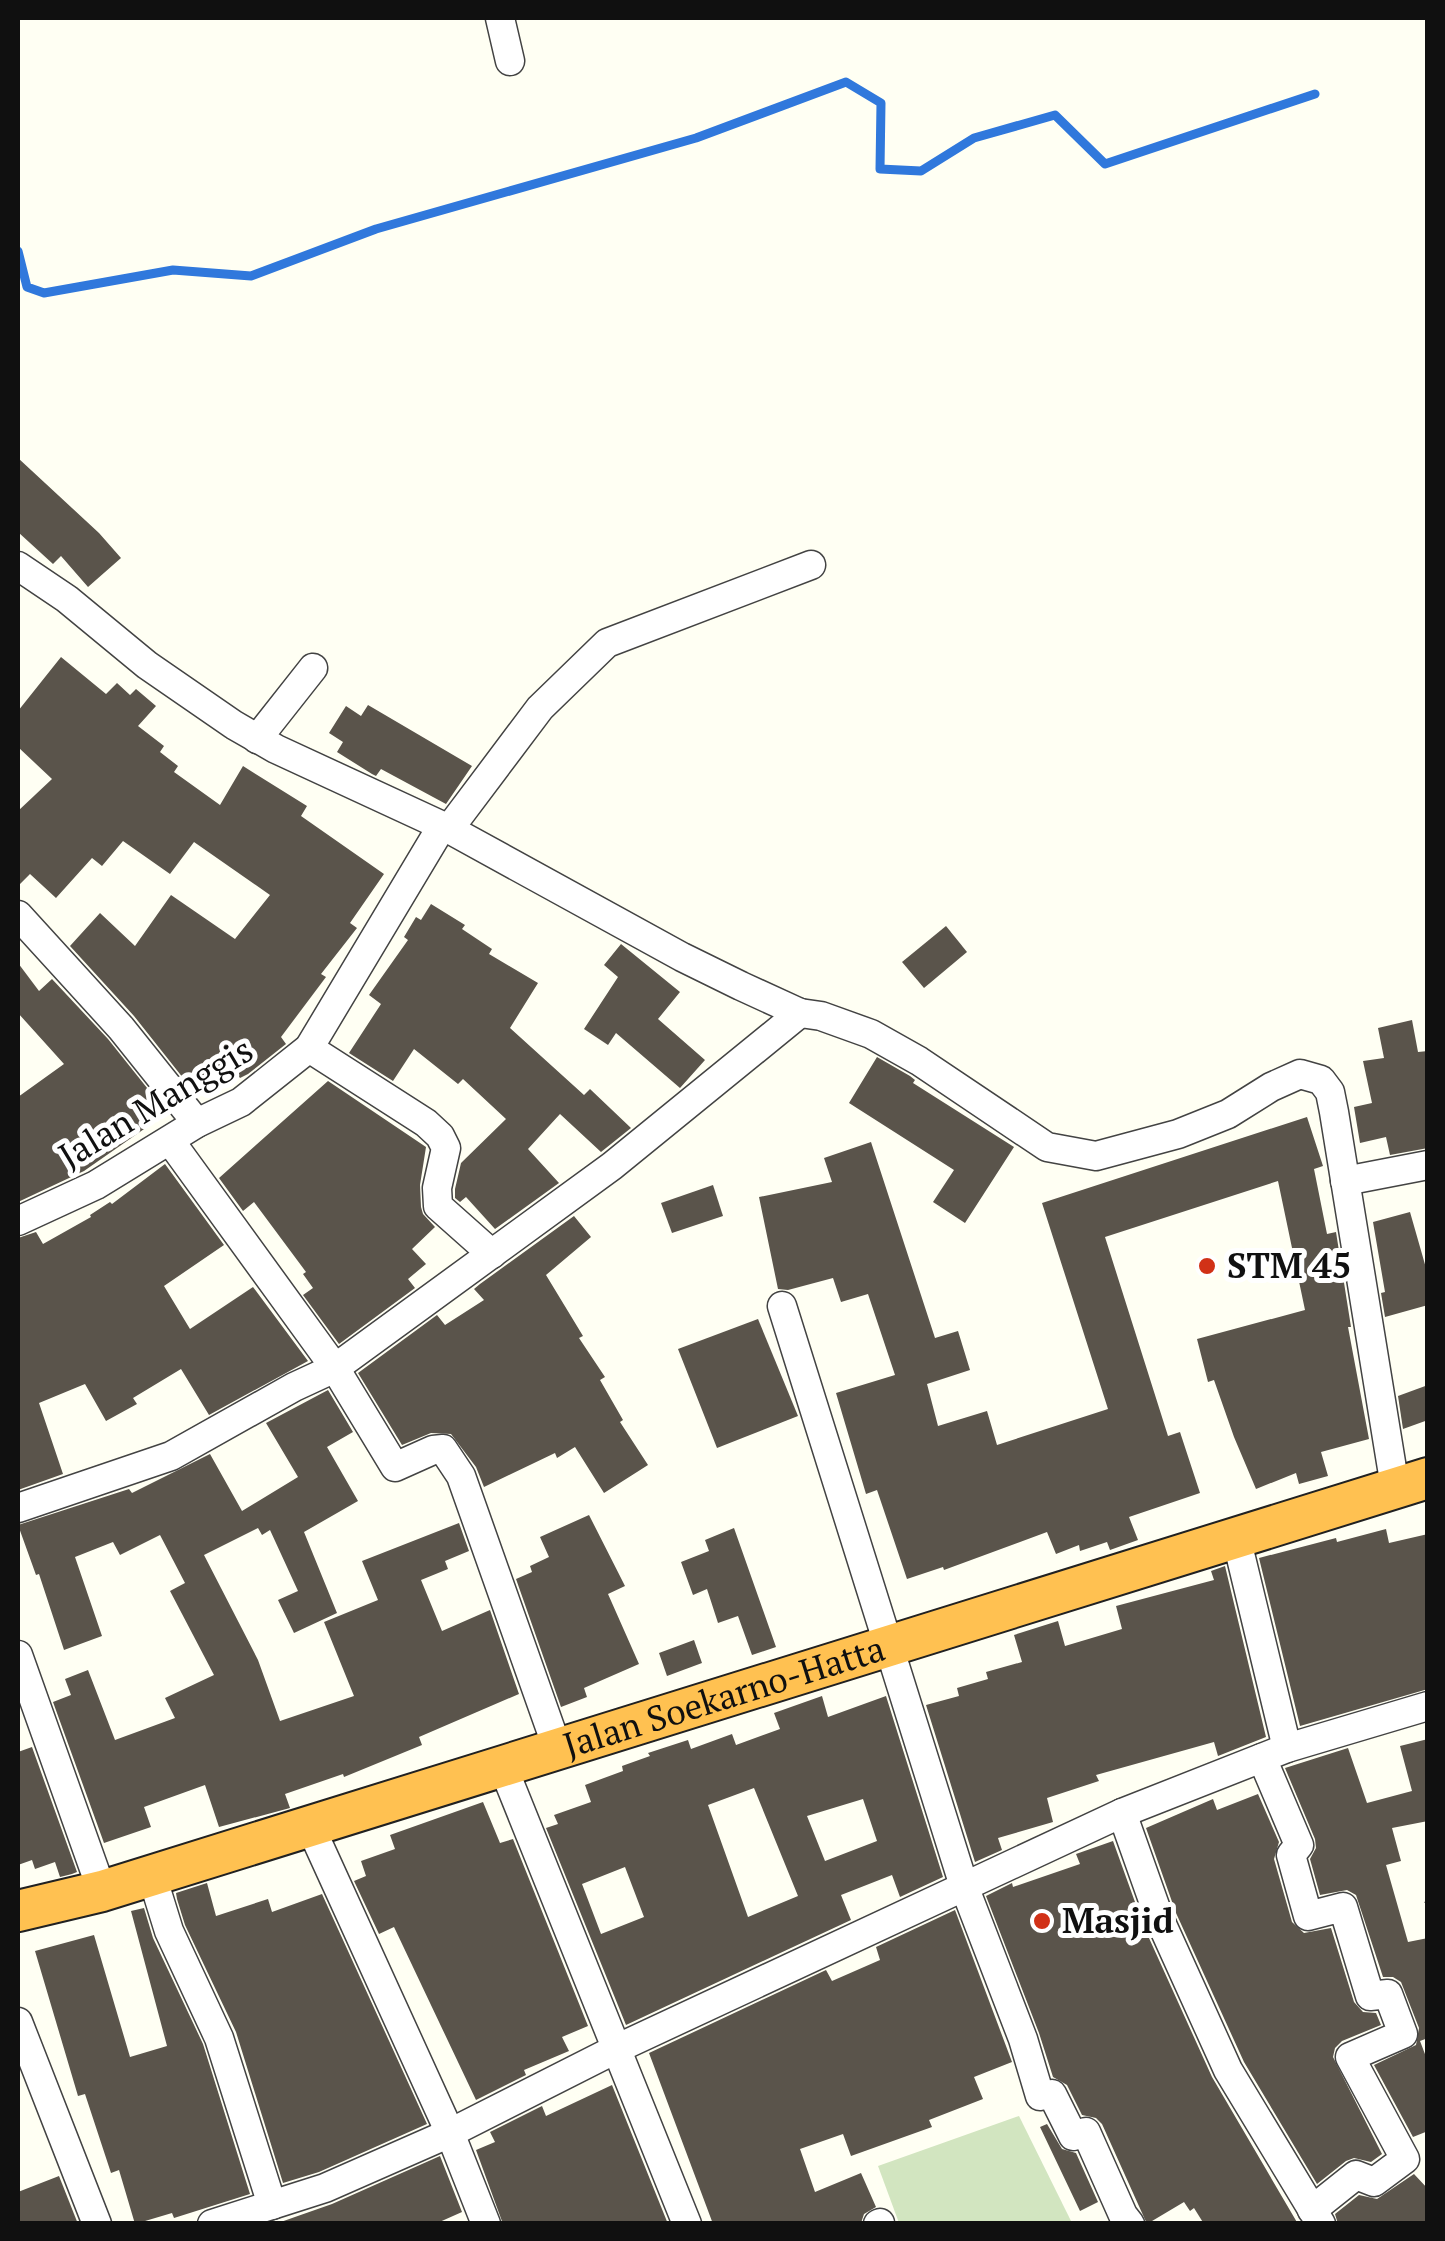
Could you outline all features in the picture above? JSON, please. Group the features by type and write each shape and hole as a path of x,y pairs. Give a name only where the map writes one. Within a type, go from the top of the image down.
{"highway":[{"name":"Jalan Soekarno-Hatta","path":"18,1911 152,1876 1411,1483"}],"street":[{"path":"500,18 510,61"},
{"name":"Jalan Manggis","path":"18,1220 96,1185 196,1123 241,1102 309,1048 446,827 540,708 608,643 811,564"},
{"path":"18,566 67,599 147,666 257,738 446,827 682,957 800,1013 872,1034 919,1060 1047,1146 1096,1156 1178,1134 1228,1114 1286,1078 1300,1074 1322,1080 1330,1092 1345,1181 1411,1483"},
{"path":"257,738 313,668"},
{"path":"18,915 121,1028 196,1123"},
{"path":"18,1508 171,1456 335,1368 612,1166 800,1013"},
{"path":"309,1048 440,1136 446,1148 436,1188 438,1206 492,1254"},
{"path":"171,1142 335,1368 395,1467 433,1450 443,1450 452,1459 462,1476 558,1750"},
{"path":"1345,1181 1428,1164"},
{"path":"782,1306 964,1886 1023,2039 1040,2096 1052,2094 1073,2136 1086,2132 1130,2224"},
{"path":"1122,1813 1160,1920 1221,2057 1317,2217 1356,2175 1374,2182 1406,2159 1350,2058 1404,2034 1388,1994 1370,1996 1343,1907 1308,1916 1291,1854 1299,1844 1274,1753 1236,1537"},
{"path":"18,1655 102,1891"},
{"path":"212,2224 326,2188 450,2134 616,2049 1122,1813 1274,1753 1428,1706"},
{"path":"503,1767 687,2224"},
{"path":"310,1826 450,2134 486,2224"},
{"path":"152,1876 170,1931 219,2038 272,2205"},
{"path":"18,2022 96,2224"}],"green space":[{"path":"1019,2116 1072,2223 899,2223 878,2166"}],"building":[{"path":"18,458 121,558 88,587 61,556 53,564 18,532"},
{"path":"61,657 106,694 117,683 130,695 136,689 156,706 138,726 164,746 160,752 178,766 174,772 220,805 243,766 307,806 301,816 384,874 350,923 357,928 321,974 326,977 281,1037 286,1044 240,1078 232,1067 195,1093 134,1016 70,946 100,913 135,946 171,895 235,939 270,895 194,842 170,874 123,841 102,866 92,858 56,898 30,874 18,886 18,811 52,779 18,747 18,711"},
{"path":"368,705 472,766 446,804 381,769 376,776 337,752 343,742 329,733 346,706 361,716"},
{"path":"431,904 465,925 462,929 492,949 489,954 538,983 510,1028 584,1095 590,1089 631,1128 601,1152 560,1114 528,1149 559,1183 495,1229 466,1197 460,1202 455,1198 455,1189 461,1163 506,1119 463,1079 458,1084 414,1049 393,1081 349,1053 381,1004 369,995 408,940 404,937 416,917 421,920"},
{"path":"946,926 967,952 924,988 902,962"},
{"path":"621,944 680,992 658,1019 705,1060 680,1088 616,1033 608,1045 584,1029 618,977 604,965"},
{"path":"18,963 39,991 52,979 108,1039 167,1113 84,1171 18,1202 18,1097 64,1064 18,1013"},
{"path":"1412,1020 1418,1052 1428,1051 1428,1148 1390,1155 1386,1137 1360,1143 1354,1107 1372,1103 1363,1061 1384,1058 1378,1028"},
{"path":"877,1057 1014,1147 965,1223 933,1202 954,1170 849,1103"},
{"path":"328,1081 426,1147 421,1207 435,1227 412,1249 426,1264 408,1279 415,1288 339,1344 303,1295 313,1288 303,1274 306,1272 254,1202 243,1211 219,1178"},
{"path":"1307,1117 1323,1166 1314,1169 1327,1234 1336,1232 1348,1327 1369,1439 1321,1452 1328,1476 1299,1484 1296,1473 1256,1489 1214,1380 1208,1382 1197,1339 1305,1310 1278,1181 1105,1237 1168,1436 1180,1432 1200,1493 1129,1517 1138,1540 1110,1550 1107,1542 1080,1551 1079,1545 1056,1554 1047,1532 944,1570 943,1567 907,1579 877,1490 866,1494 836,1393 895,1375 868,1294 841,1302 833,1278 778,1289 759,1197 832,1182 824,1158 871,1142 935,1338 958,1331 970,1370 927,1384 938,1426 987,1411 997,1445 1108,1409 1042,1203"},
{"path":"165,1164 224,1245 164,1286 190,1329 253,1287 308,1361 209,1415 181,1369 133,1398 137,1404 106,1421 85,1384 39,1403 63,1474 18,1490 18,1238 36,1232 43,1244 112,1204"},
{"path":"713,1185 723,1216 672,1233 661,1203"},
{"path":"1410,1212 1428,1275 1428,1305 1385,1317 1381,1293 1385,1292 1373,1222"},
{"path":"574,1216 591,1237 546,1275 605,1377 600,1380 623,1420 620,1422 648,1465 604,1493 575,1447 484,1487 476,1467 451,1434 431,1433 402,1445 358,1373 437,1315 445,1325 484,1300 474,1289"},
{"path":"758,1319 798,1416 717,1448 678,1349"},
{"path":"1428,1385 1428,1420 1403,1429 1398,1396"},
{"path":"328,1390 353,1432 327,1447 358,1501 304,1532 337,1613 294,1633 278,1600 298,1591 270,1530 262,1535 258,1528 204,1555 258,1660 280,1721 354,1696 324,1622 378,1600 362,1561 459,1523 469,1551 445,1561 448,1569 421,1580 442,1631 490,1610 519,1694 419,1737 422,1745 344,1777 343,1774 285,1794 290,1808 219,1827 205,1785 144,1807 151,1827 104,1843 53,1702 71,1695 65,1679 88,1670 115,1740 175,1718 165,1698 214,1675 170,1591 185,1583 160,1535 120,1555 113,1542 75,1557 102,1636 64,1650 18,1525 129,1489 132,1493 210,1454 242,1511 298,1477 266,1423"},
{"path":"589,1515 625,1586 608,1594 639,1664 584,1688 587,1697 561,1707 516,1579 532,1572 530,1566 549,1557 540,1537"},
{"path":"734,1528 776,1647 752,1655 738,1616 718,1623 707,1589 693,1595 681,1562 709,1551 705,1540"},
{"path":"1386,1529 1389,1543 1428,1534 1428,1689 1300,1726 1259,1558"},
{"path":"1225,1566 1266,1737 1218,1756 1214,1742 1096,1775 1099,1781 1047,1798 1053,1822 998,1838 1002,1850 975,1862 926,1705 959,1696 957,1688 988,1679 986,1672 1022,1662 1014,1635 1058,1621 1065,1646 1122,1629 1116,1606 1214,1580 1211,1571"},
{"path":"694,1640 702,1663 667,1676 659,1653"},
{"path":"822,1696 828,1717 886,1696 943,1877 900,1897 892,1875 841,1895 851,1920 626,2025 546,1828 558,1824 554,1815 591,1802 585,1785 623,1771 622,1766 688,1740 691,1749 732,1734 736,1745 780,1729 774,1713","holes":["754,1788 798,1896 748,1917 708,1805","863,1799 877,1841 825,1861 807,1816","625,1867 644,1917 601,1934 582,1884"]},
{"path":"1428,1739 1428,1821 1392,1828 1401,1861 1386,1865 1408,1942 1428,1938 1428,2038 1420,2041 1428,2062 1428,2131 1413,2137 1374,2065 1416,2045 1419,2028 1401,1982 1383,1977 1356,1895 1347,1890 1320,1895 1310,1859 1316,1848 1315,1839 1285,1768 1348,1748 1367,1803 1412,1791 1400,1746"},
{"path":"32,1747 77,1872 72,1874 60,1877 55,1862 35,1869 32,1860 18,1865 18,1752"},
{"path":"1258,1794 1279,1842 1274,1859 1292,1922 1304,1933 1331,1928 1354,2002 1363,2012 1376,2013 1381,2025 1342,2041 1333,2057 1382,2154 1371,2162 1354,2158 1346,2161 1317,2184 1244,2062 1176,1913 1146,1828 1213,1799 1217,1810"},
{"path":"483,1802 500,1843 513,1839 588,2026 562,2037 569,2051 524,2070 526,2075 476,2100 394,1927 379,1934 354,1881 366,1876 361,1861 395,1849 390,1835"},
{"path":"1113,1841 1144,1927 1212,2077 1298,2224 1204,2224 1194,2208 1190,2211 1184,2202 1147,2224 1102,2124 1096,2118 1082,2115 1067,2085 1053,2077 986,1896 1012,1883 1013,1887 1080,1864 1076,1854"},
{"path":"207,1883 216,1916 268,1899 272,1912 322,1894 427,2124 319,2172 283,2183 236,2032 185,1925 177,1899 176,1893"},
{"path":"144,1908 153,1938 203,2044 250,2194 174,2218 172,2213 135,2224 119,2170 111,2173 85,2094 78,2096 35,1951 94,1935 130,2057 167,2046 131,1911"},
{"path":"955,1910 1012,2062 974,2077 983,2099 929,2120 932,2127 851,2156 843,2134 800,2149 815,2192 861,2173 876,2207 864,2214 861,2223 713,2224 649,2053 826,1970 832,1981 880,1960 876,1947"},
{"path":"612,2085 668,2224 503,2224 476,2150 495,2142 490,2132 542,2106 546,2116"},
{"path":"1047,2124 1062,2149 1076,2153 1098,2202 1080,2211 1040,2127"},
{"path":"440,2156 462,2212 435,2224 275,2224 332,2204"},
{"path":"1414,2174 1428,2189 1428,2224 1338,2224 1335,2214 1359,2195 1377,2199"},
{"path":"59,2176 78,2224 18,2224 18,2192"}],"waterway":[{"path":"18,251 27,287 44,293 173,270 251,276 376,229 696,138 846,82 881,103 880,169 921,171 974,138 1055,115 1105,164 1315,94"}],"place":[{"name":"STM 45","path":"1207,1266"},
{"name":"Masjid","path":"1042,1921"}]}
